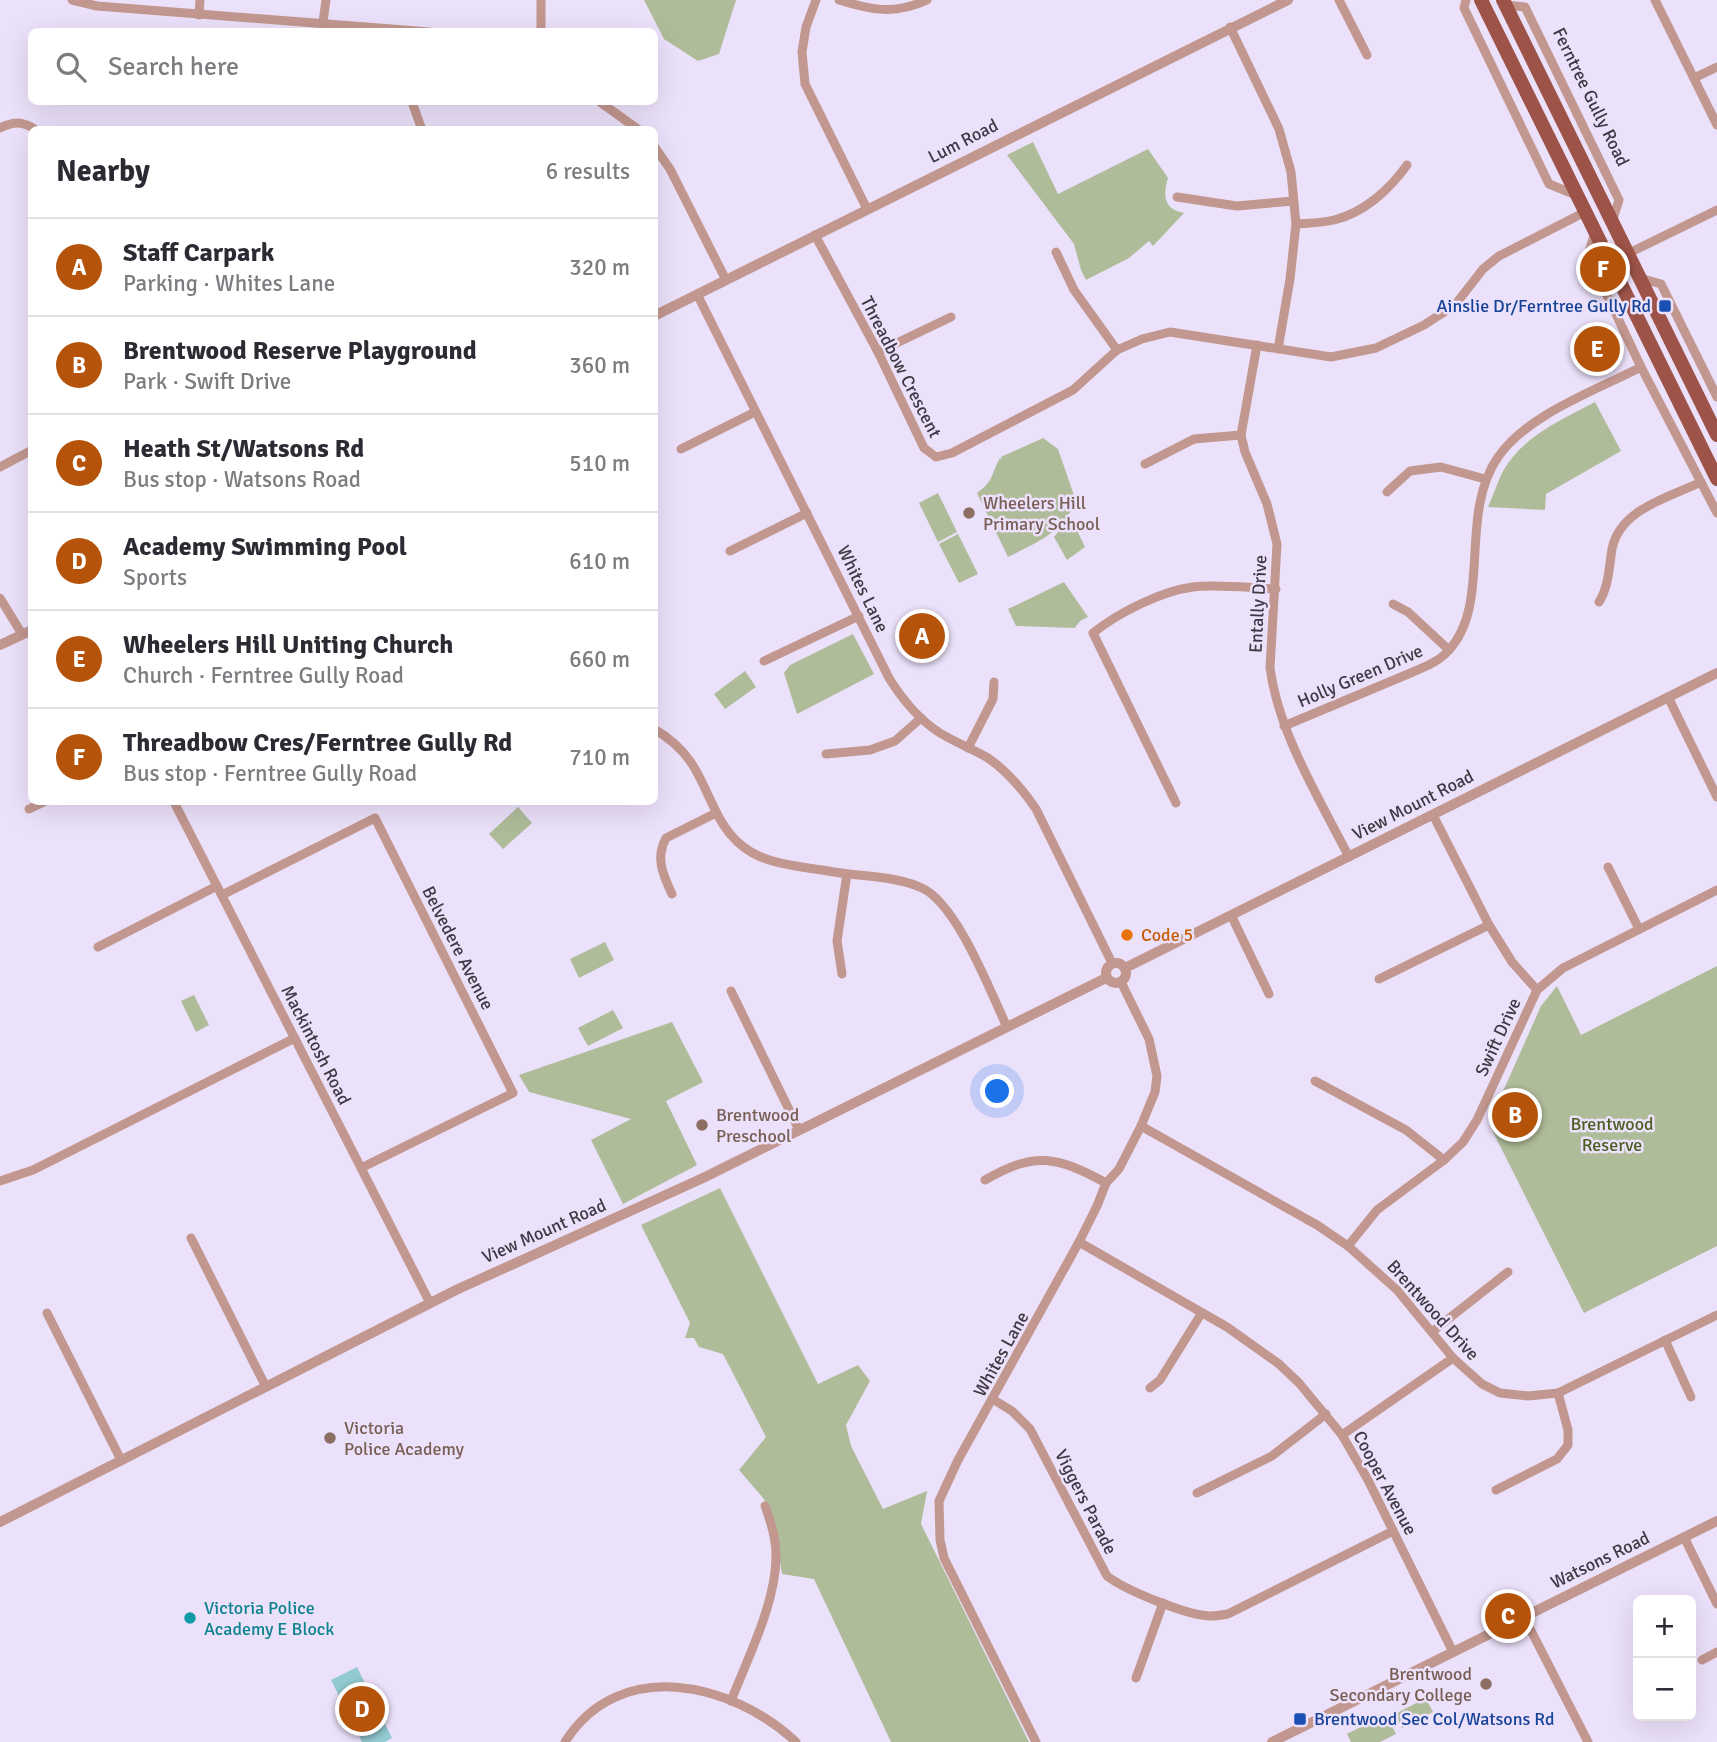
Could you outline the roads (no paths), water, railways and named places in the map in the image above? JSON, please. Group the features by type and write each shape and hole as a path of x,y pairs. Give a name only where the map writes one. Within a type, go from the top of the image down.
{"main road":[{"path":"1504,3 1485,7 1717,479"},
{"name":"Ferntree Gully Road","path":"1504,3 1717,435"},
{"path":"1610,263 1627,254"}],"street":[{"path":"72,0 97,6 388,28"},
{"path":"199,15 200,0"},
{"path":"323,22 326,0"},
{"path":"541,0 541,28"},
{"path":"816,0 806,27 802,52 805,84 867,209"},
{"path":"839,0 887,11 904,9 927,0"},
{"name":"Lum Road","path":"658,314 1288,0"},
{"path":"1339,0 1367,55"},
{"path":"1466,0 1464,8 1549,184 1576,195"},
{"path":"1655,0 1717,125"},
{"path":"1230,27 1279,129 1291,172 1296,224 1279,349"},
{"path":"1694,78 1717,66"},
{"path":"413,105 421,126"},
{"path":"604,105 633,126"},
{"path":"0,128 15,122 30,126"},
{"path":"658,152 670,169 726,280"},
{"path":"1296,224 1334,220 1353,213 1396,181 1407,165"},
{"path":"1177,197 1237,206 1293,201"},
{"path":"1627,254 1717,210"},
{"name":"Threadbow Crescent","path":"816,235 878,352 924,448 936,457 952,453 1073,390 1117,351 1170,332 1332,357 1376,348 1439,316 1455,304 1483,269 1499,256 1585,212"},
{"path":"1595,232 1588,255 1641,367 1717,513"},
{"path":"1056,252 1074,290 1117,351"},
{"path":"1639,278 1661,284 1717,397"},
{"name":"Whites Lane","path":"697,294 889,678 921,718 939,732 988,758 1003,770 1031,802 1112,963"},
{"path":"878,352 951,317"},
{"name":"Entally Drive","path":"1257,345 1241,435 1245,452 1274,524 1277,544 1270,668 1284,726 1349,857"},
{"name":"Holly Green Drive","path":"1284,726 1423,667 1449,650 1465,627 1476,516 1485,478 1513,438 1532,423 1641,367"},
{"path":"681,449 755,412"},
{"path":"1144,464 1194,439 1241,435"},
{"path":"0,467 28,452"},
{"path":"1387,492 1410,471 1441,467 1485,478"},
{"path":"1599,602 1605,592 1616,534 1626,521 1640,511 1701,482"},
{"path":"730,551 807,513"},
{"path":"1176,803 1093,633 1152,599 1180,589 1276,589"},
{"path":"0,598 27,632 0,645"},
{"path":"1393,604 1408,612 1449,650"},
{"path":"764,661 859,616"},
{"name":"View Mount Road","path":"1125,968 1717,673"},
{"path":"968,748 993,699 994,682"},
{"path":"1668,698 1717,797"},
{"path":"826,754 870,750 895,741 921,718"},
{"path":"658,732 674,742 691,762 725,829 751,852 776,861 847,874 895,879 925,889 939,901 960,930 1007,1027"},
{"path":"29,809 38,805"},
{"name":"Mackintosh Road","path":"176,805 430,1303"},
{"path":"672,894 659,859 661,846 666,838 716,813"},
{"path":"1433,815 1489,925 1512,962 1537,990"},
{"name":"Belvedere Avenue","path":"220,890 375,818 513,1093 361,1168"},
{"path":"1608,867 1639,929"},
{"path":"842,974 837,941 847,874"},
{"path":"98,947 220,890"},
{"name":"Swift Drive","path":"1348,1246 1377,1210 1444,1160 1463,1142 1477,1120 1537,990 1563,968 1717,890"},
{"path":"1231,915 1269,994"},
{"path":"1379,979 1489,925"},
{"path":"1112,963 1125,968 1126,975 1121,982 1112,983 1106,978 1106,968 1112,963"},
{"name":"View Mount Road","path":"0,1522 430,1303 703,1178 1106,978"},
{"name":"Whites Lane","path":"1036,1742 944,1558 940,1540 939,1501 958,1460 994,1400 1079,1242 1105,1183 1119,1169 1153,1100 1157,1076 1149,1040 1121,982"},
{"path":"731,990 799,1130"},
{"path":"0,1181 33,1170 295,1038"},
{"path":"1315,1081 1406,1130 1444,1160"},
{"name":"Brentwood Drive","path":"1141,1126 1317,1225 1348,1246 1397,1290 1453,1358 1482,1384 1500,1393 1528,1396 1558,1393 1717,1314"},
{"path":"985,1180 1012,1165 1043,1160 1076,1167 1105,1183"},
{"path":"191,1238 266,1387"},
{"name":"Cooper Avenue","path":"1079,1242 1227,1327 1279,1364 1325,1414 1342,1435 1368,1480 1453,1652"},
{"path":"1433,1331 1508,1272"},
{"path":"47,1313 121,1460"},
{"path":"1150,1388 1160,1380 1201,1314"},
{"path":"1665,1340 1691,1398"},
{"path":"1342,1435 1453,1358"},
{"path":"1496,1490 1557,1459 1568,1445 1568,1430 1558,1393"},
{"name":"Viggers Parade","path":"994,1400 1012,1411 1030,1429 1107,1576 1119,1586 1163,1604 1209,1616 1228,1614 1393,1531"},
{"path":"1197,1493 1272,1456 1325,1414"},
{"path":"731,1700 774,1584 775,1546 765,1506"},
{"name":"Watsons Road","path":"1272,1742 1717,1521"},
{"path":"1684,1537 1717,1604"},
{"path":"1136,1678 1163,1604"},
{"path":"1524,1617 1588,1742"},
{"path":"1702,1660 1717,1652"},
{"path":"565,1742 580,1721 615,1697 646,1688 676,1687 731,1700 771,1721 796,1742"}],"place":[{"name":"Threadbow Cres/Ferntree Gully Rd","path":"1603,269"},
{"name":"Ainslie Dr/Ferntree Gully Rd","path":"1665,306"},
{"name":"Wheelers Hill Uniting Church","path":"1597,349"},
{"name":"Wheelers Hill Primary School","path":"969,513"},
{"name":"Staff Carpark","path":"922,636"},
{"name":"Code 5","path":"1127,935"},
{"name":"Brentwood Reserve Playground","path":"1515,1115"},
{"name":"Brentwood Preschool","path":"702,1125"},
{"name":"Victoria Police Academy","path":"330,1438"},
{"name":"Heath St/Watsons Rd","path":"1508,1616"},
{"name":"Victoria Police Academy E Block","path":"190,1618"},
{"name":"Brentwood Secondary College","path":"1486,1684"},
{"name":"Academy Swimming Pool","path":"362,1709"},
{"name":"Brentwood Sec Col/Watsons Rd","path":"1300,1719"}],"park label":[{"name":"Brentwood Reserve","path":"1612,1134"}]}
